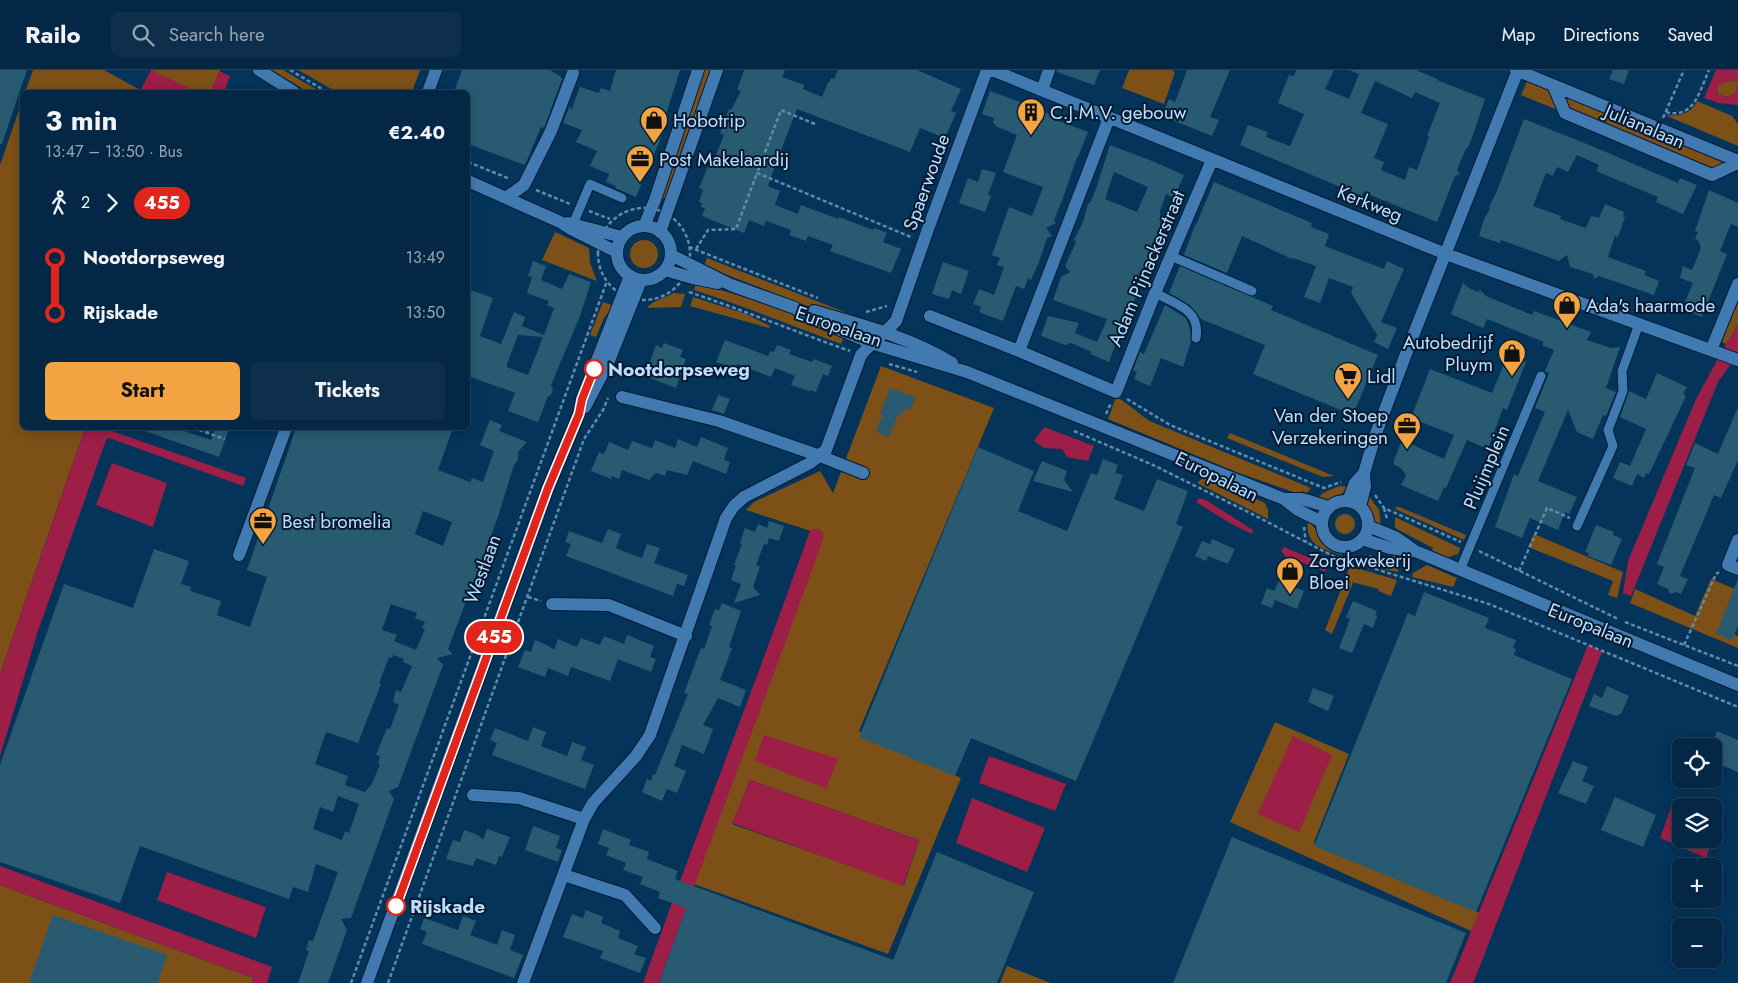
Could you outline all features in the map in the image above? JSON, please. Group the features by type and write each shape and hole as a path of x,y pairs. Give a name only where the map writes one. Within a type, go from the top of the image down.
{"street":[{"path":"249,70 262,73 291,90"},
{"path":"429,90 436,70"},
{"path":"644,226 655,200 698,70"},
{"path":"660,232 718,70"},
{"name":"Spaerwoude","path":"820,456 830,440 861,355 896,320 987,70"},
{"name":"Kerkweg","path":"992,70 1446,254 1738,360"},
{"path":"1042,90 1049,70"},
{"path":"1360,506 1360,485 1375,436 1408,346 1446,254 1517,70"},
{"name":"Julianalaan","path":"1517,70 1738,162"},
{"path":"507,198 524,185 551,131 573,73"},
{"name":"Julianalaan","path":"1553,85 1565,113 1712,175 1738,162"},
{"path":"1019,351 1109,118"},
{"name":"Adam Pijnackerstraat","path":"1116,392 1155,293 1212,160"},
{"path":"470,182 568,225 617,252"},
{"path":"568,225 622,237"},
{"path":"644,226 651,227 660,232 668,242 671,255 669,263 665,270 656,277 635,278 620,265 617,252 622,237 632,229 644,226"},
{"name":"Europalaan","path":"671,255 731,285 795,308 803,314 929,350 967,372"},
{"name":"Europalaan","path":"665,270 693,278 731,285"},
{"name":"Westlaan","path":"367,983 548,488 579,414 582,399 635,278"},
{"path":"1714,351 1738,284"},
{"name":"Europalaan","path":"795,308 803,308 838,317 879,337 1284,499 1298,510 1322,522"},
{"path":"930,316 1116,392"},
{"path":"616,394 719,421 820,456 863,474"},
{"path":"239,555 285,430"},
{"path":"523,983 584,819 592,803 636,756 648,739 730,510 744,497 820,456"},
{"path":"1348,501 1360,485"},
{"name":"Europalaan","path":"1284,499 1302,499 1329,507"},
{"path":"1341,501 1348,501 1360,506 1365,512 1368,526 1362,539 1350,546 1343,547 1336,545 1325,536 1322,522 1325,511 1329,507 1341,501"},
{"name":"Europalaan","path":"1368,526 1395,538 1415,551 1738,685"},
{"name":"Europalaan","path":"1362,539 1390,548 1415,551"},
{"path":"1733,567 1738,540"},
{"path":"552,604 609,605 686,636"},
{"path":"473,794 519,798 584,819"},
{"path":"564,875 625,895 655,928"}],"lane":[{"path":"568,225 580,207 590,184 622,198"},
{"path":"1171,256 1252,291"},
{"path":"1155,293 1188,310 1196,321 1198,328 1196,338"},
{"path":"1578,524 1613,446 1608,430 1623,391 1622,371 1639,324"},
{"name":"Pluijmplein","path":"1460,570 1541,376"}],"path":[{"path":"290,70 324,90"},
{"path":"1659,128 1684,70"},
{"path":"1666,112 1677,114 1690,108 1696,100 1709,70"},
{"path":"695,249 708,230 736,230 781,110 815,124"},
{"path":"757,173 923,243"},
{"path":"580,207 613,220"},
{"name":"Europalaan","path":"666,214 682,228 689,247 825,300"},
{"name":"Westlaan","path":"351,983 607,282"},
{"path":"676,286 680,289"},
{"name":"Europalaan","path":"689,292 746,311 861,355"},
{"path":"645,304 647,300"},
{"name":"Europalaan","path":"859,313 888,305 901,308"},
{"name":"Europalaan","path":"889,364 926,374"},
{"name":"Europalaan","path":"1116,392 1170,425 1324,488 1344,482 1360,485 1372,491 1384,508 1470,546 1618,620 1738,666"},
{"path":"389,983 584,439 616,394"},
{"name":"Europalaan","path":"1069,428 1153,465 1333,556 1490,604 1738,707"},
{"path":"200,430 225,439"},
{"path":"1519,571 1547,508 1578,524"},
{"path":"1684,645 1716,574 1733,567"}],"shaded area":[{"path":"33,70 104,70 140,90 26,90"},
{"path":"150,70 220,70 212,90 192,90"},
{"path":"151,70 192,90 141,90"},
{"path":"271,70 283,70 318,90 305,90"},
{"path":"298,70 420,70 413,90 333,90"},
{"path":"704,70 712,70 667,199 660,197"},
{"path":"1129,70 1171,70 1175,72 1164,104 1122,88"},
{"path":"1716,70 1738,70 1738,83 1734,80 1719,84 1717,90 1719,95 1728,97 1737,91 1738,87 1738,105 1718,103 1704,98"},
{"path":"219,71 230,76 225,90 212,90"},
{"path":"1734,80 1738,83 1737,91 1728,97 1719,95 1717,90 1719,84"},
{"path":"1527,81 1550,91 1556,106 1555,109 1521,95"},
{"path":"1563,96 1720,160 1721,166 1712,169 1569,110"},
{"path":"1697,101 1732,116 1738,124 1738,146 1667,116 1685,113 1692,109"},
{"path":"20,107 20,430 84,430 0,674 0,165"},
{"path":"555,232 589,248 590,263 597,281 542,260"},
{"path":"644,240 654,244 658,254 654,264 644,268 634,264 630,254 634,244"},
{"path":"707,258 852,315 851,317 807,306 704,266"},
{"path":"696,283 772,307 844,337 841,344 694,290"},
{"path":"1738,291 1738,325 1726,344 1718,340"},
{"path":"673,293 685,294 681,307 647,308 652,303"},
{"path":"693,297 746,314 770,326 769,328 690,306"},
{"path":"603,302 614,306 604,318 596,337 590,335"},
{"path":"1738,325 1738,354 1718,382 1631,596 1623,593 1628,561 1696,399"},
{"path":"881,366 994,408 859,731 961,778 888,954 691,883 779,651 820,534 746,510 754,502 820,471 833,493","holes":["750,780 919,840 904,885 732,824"]},
{"path":"1116,397 1152,422 1311,488 1307,493 1302,491 1299,494 1236,472 1108,419"},
{"path":"1044,427 1094,446 1088,461 1067,457 1062,449 1044,448 1034,441"},
{"path":"84,430 112,430 246,478 243,486 109,438 106,440 38,631 0,756 0,674"},
{"path":"1230,433 1334,476 1323,477 1227,438"},
{"path":"112,463 167,483 153,527 96,505"},
{"path":"1206,475 1265,503 1268,510 1268,519 1197,483"},
{"path":"1339,486 1347,487 1338,496 1330,499 1317,499 1323,493"},
{"path":"1369,496 1379,510 1381,527 1374,521 1370,513 1368,505"},
{"path":"1199,498 1206,500 1253,530 1252,534 1196,502"},
{"path":"1397,506 1466,535 1464,540 1395,509"},
{"path":"1345,514 1352,517 1355,524 1352,531 1345,534 1338,531 1335,524 1338,517"},
{"path":"1395,517 1460,548 1458,554 1446,558 1431,552 1433,548 1395,528"},
{"path":"1308,521 1330,547 1343,552 1341,555 1322,548 1312,541 1309,536"},
{"path":"1534,534 1623,572 1617,598 1608,595 1613,581 1528,547"},
{"path":"1284,547 1324,564 1326,572 1285,556 1281,551"},
{"path":"1393,555 1398,557 1398,572 1373,567 1384,556 1391,559"},
{"path":"1427,565 1457,578 1453,587 1412,577 1413,573"},
{"path":"1350,566 1397,580 1391,596 1378,591 1379,589 1351,582 1353,583 1332,634 1325,630"},
{"path":"1711,579 1737,590 1721,629 1738,636 1738,648 1630,603 1635,589 1695,616"},
{"path":"1588,645 1602,652 1478,971 1473,983 1450,983"},
{"path":"1275,722 1349,754 1314,842 1480,913 1471,931 1230,822"},
{"path":"764,735 838,759 826,788 755,761"},
{"path":"1293,736 1332,755 1299,832 1258,814"},
{"path":"989,756 1066,784 1055,811 979,783"},
{"path":"750,780 919,840 903,886 732,823"},
{"path":"972,798 1045,828 1027,872 956,843"},
{"path":"1672,805 1672,843 1660,838"},
{"path":"1683,848 1710,848 1706,858"},
{"path":"0,866 272,967 267,983 252,983 253,978 0,885"},
{"path":"167,872 266,907 256,938 157,900"},
{"path":"0,885 253,978 252,983 0,983"},
{"path":"1007,966 1051,983 1000,983"}],"building":[{"path":"0,70 27,70 2,144 0,144"},
{"path":"462,70 550,70 562,79 544,128 541,127 525,165 470,145 470,90 455,90"},
{"path":"616,70 680,70 660,140 636,197 606,182 609,174 590,166 597,151 576,142 582,130 563,123 570,105 571,111 580,87 599,93 601,88 610,91"},
{"path":"744,70 785,70 782,77 804,85 803,89 822,97 828,82 831,78 834,79 838,70 917,70 961,89 951,111 956,113 945,138 920,128 910,152 797,109 779,155 768,186 780,191 775,205 798,214 801,205 838,219 839,217 873,230 874,228 887,233 883,242 901,249 891,273 830,251 833,245 808,236 806,241 789,235 791,230 766,221 764,226 749,220 744,233 702,216 705,208 701,207 702,203 699,202 703,190 699,188 709,164 712,165 724,135 720,133 729,109 731,110 741,91 737,90"},
{"path":"1057,70 1100,70 1094,85 1057,72"},
{"path":"1187,70 1230,70 1210,117 1219,120 1212,136 1162,116 1169,99 1175,102"},
{"path":"1296,70 1334,70 1325,89 1349,99 1359,74 1349,70 1416,70 1485,99 1472,138 1457,170 1460,174 1455,176 1437,222 1363,192 1362,196 1240,145 1248,125 1268,132 1266,137 1290,146 1304,114 1278,103 1289,75 1294,76","holes":["1375,81 1412,98 1415,92 1440,103 1427,136 1429,137 1417,170 1409,167 1405,180 1381,170 1384,162 1374,158 1388,124 1361,113"]},
{"path":"1613,70 1629,70 1624,84 1609,79"},
{"path":"990,91 1052,115 1051,118 1088,132 1054,220 1056,223 1046,228 1052,236 1047,238 1031,280 1028,278 1024,289 1016,286 1003,321 979,312 981,307 973,304 979,289 994,295 1004,267 997,265 1000,258 992,255 1009,207 1032,216 1043,187 1003,172 1017,135 995,126 993,123 994,118 982,114"},
{"path":"1524,119 1678,183 1680,178 1697,185 1683,214 1656,202 1658,197 1596,171 1599,165 1577,155 1568,172 1557,167 1553,176 1546,173 1533,206 1561,216 1560,219 1586,228 1591,216 1599,218 1605,204 1624,212 1623,217 1625,217 1618,237 1615,236 1608,257 1646,271 1644,275 1659,281 1654,295 1599,276 1594,279 1593,274 1570,267 1567,255 1559,261 1501,240 1500,243 1479,236"},
{"path":"1110,145 1184,175 1174,198 1166,194 1160,211 1161,234 1109,362 1071,343 1065,345 1041,336 1048,316 1079,323 1075,333 1097,342 1107,319 1053,300 1061,277 1070,272 1065,266 1076,242 1074,240 1083,222 1088,204 1096,189","holes":["1114,172 1148,187 1137,212 1105,199"]},
{"path":"982,169 996,173 988,195 991,196 985,212 959,203 968,178 978,182"},
{"path":"1214,182 1312,223 1311,227 1329,234 1325,246 1384,269 1387,261 1404,269 1381,322 1397,328 1388,349 1374,342 1377,335 1351,293 1353,287 1329,278 1320,303 1304,297 1316,266 1292,259 1242,236 1227,273 1184,255"},
{"path":"1709,190 1738,203 1738,227 1731,224 1720,251 1727,254 1702,317 1682,309 1693,283 1680,278 1683,266 1692,270 1701,248 1698,240 1695,239 1698,232 1695,231"},
{"path":"533,261 546,266 541,280 562,289 569,274 591,282 580,316 551,385 553,389 551,395 548,396 538,422 508,411 515,393 503,387 501,388 470,377 470,290 493,298 480,336 501,344 514,312 525,317 522,326 544,335 554,308 547,305 549,301 527,293 532,277 528,276","holes":["518,335 543,337 528,375 507,367"]},
{"path":"943,262 969,271 961,294 952,290 949,299 932,294"},
{"path":"1180,266 1273,306 1271,310 1378,355 1353,415 1253,374 1265,345 1201,319 1190,305 1169,293"},
{"path":"1463,283 1478,292 1480,290 1486,296 1532,315 1534,311 1591,332 1587,340 1611,348 1620,347 1606,388 1616,392 1606,416 1603,415 1593,439 1577,432 1568,410 1538,481 1577,497 1569,514 1565,512 1558,530 1530,518 1522,538 1495,527 1514,474 1518,476 1545,412 1535,408 1549,373 1545,371 1554,350 1542,345 1544,342 1487,319 1483,328 1451,314"},
{"path":"1165,305 1186,318 1190,329 1191,341 1183,367 1161,358 1150,386 1134,379 1137,372 1133,370 1140,352 1144,354"},
{"path":"725,340 768,356 770,351 774,352 777,345 791,350 789,354 812,362 814,359 832,366 828,376 823,374 816,392 809,391 791,385 795,376 775,368 771,377 737,364 735,369 716,362"},
{"path":"664,343 683,350 680,357 686,359 676,388 645,376 656,345 662,348"},
{"path":"1508,354 1526,362 1507,410 1503,408 1488,449 1467,440 1446,488 1444,487 1438,501 1401,485 1406,475 1400,467 1394,465 1394,460 1402,440 1444,459 1454,435 1411,418 1430,369 1492,393"},
{"path":"1657,373 1687,387 1683,394 1686,396 1649,474 1646,473 1644,478 1637,474 1632,486 1613,478 1620,462 1630,466 1646,429 1620,417 1629,391 1646,399"},
{"path":"890,388 915,397 911,410 905,408 902,415 898,414 889,437 876,432 883,414 880,413"},
{"path":"718,395 730,399 724,414 712,410"},
{"path":"1738,407 1738,460 1721,498 1714,495 1680,576 1688,579 1681,594 1676,592 1670,594 1668,589 1657,584 1664,567 1657,564 1695,468 1686,465 1695,443 1718,454"},
{"path":"490,420 502,425 499,431 527,442 518,452 518,460 514,465 498,517 448,649 453,654 437,658 443,665 398,787 389,791 394,799 351,918 341,919 347,930 328,983 298,983 309,951 306,950 309,940 313,941 338,872 316,864 308,892 293,887 289,899 140,846 120,903 0,862 0,765 64,584 133,608 154,549 189,561 181,584 191,587 190,591 221,601 217,615 250,627 267,577 247,570 295,430 452,430 438,470 470,482 472,478 483,482 494,451 480,445","holes":["423,511 452,522 443,546 415,534","391,604 417,613 415,618 425,622 422,628 425,629 416,650 394,641 397,635 382,630","393,655 404,659 403,662 412,666 401,692 396,690 393,702 399,705 390,729 387,728 376,755 380,756 378,763 380,764 372,784 365,792 345,785 348,776 315,764 326,732 358,743 381,684 379,683 389,657 392,658","338,796 359,804 349,833 345,831 342,840 313,829 320,807 333,812"]},
{"path":"142,430 181,430 211,440 214,430 228,430 219,457"},
{"path":"701,437 728,448 724,460 730,462 726,474 693,461 687,475 667,470 665,476 656,473 649,480 622,470 619,479 612,476 611,479 591,471 599,452 604,454 609,442 628,450 632,441 652,448 655,440 675,448 678,439 697,447"},
{"path":"978,447 1034,471 1018,511 1067,531 1091,473 1097,475 1103,459 1118,465 1115,473 1123,475 1114,499 1144,511 1157,479 1188,491 1176,524 1183,527 1076,781 971,738 955,776 859,737"},
{"path":"1042,461 1067,471 1064,480 1073,492 1033,481"},
{"path":"769,521 784,526 779,541 769,538 767,545 764,544 756,565 760,567 753,587 760,595 734,603 741,584 731,580 745,528 755,532 758,524 767,528"},
{"path":"1596,525 1614,532 1613,535 1622,539 1611,565 1588,556 1589,553 1585,552"},
{"path":"608,529 621,534 616,548 628,553 642,558 647,544 660,548 654,563 688,575 684,586 677,584 673,596 566,556 571,544 565,542 569,531 602,543"},
{"path":"1212,539 1235,549 1228,564 1208,556 1206,561 1195,556 1202,541 1210,544"},
{"path":"1738,579 1738,626 1732,640 1716,634"},
{"path":"1279,581 1304,591 1297,609 1275,600 1272,608 1261,604 1267,588 1274,591"},
{"path":"1424,592 1489,618 1485,628 1516,640 1513,648 1516,649 1514,655 1572,679 1476,912 1314,846 1408,613 1415,616"},
{"path":"1353,601 1377,611 1375,615 1377,616 1373,628 1364,624 1352,653 1339,648 1350,619 1346,617"},
{"path":"722,603 741,611 729,647 732,648 720,680 746,690 740,707 718,698 703,725 713,729 704,754 682,745 674,766 686,771 677,793 667,789 662,801 642,792 647,779 651,781 653,774 655,775 688,694 684,693 701,648 704,649 712,626 709,625 715,609 719,610"},
{"path":"627,635 654,646 650,657 656,659 651,672 618,659 610,681 571,667 568,676 548,668 545,677 518,667 525,650 531,652 535,640 554,650 558,639 577,647 581,638 600,645 604,636 624,644"},
{"path":"1607,686 1629,696 1621,714 1616,716 1589,706 1594,694 1602,698"},
{"path":"1313,688 1334,696 1328,711 1308,702"},
{"path":"533,727 546,732 541,746 567,756 572,742 586,747 581,760 594,765 585,789 492,755 497,743 490,740 495,728 528,741"},
{"path":"1717,731 1738,740 1738,772 1722,765 1722,738 1714,738"},
{"path":"1573,761 1588,767 1582,781 1594,786 1586,804 1558,793"},
{"path":"1615,797 1656,815 1643,847 1601,830"},
{"path":"533,826 560,836 556,848 562,850 558,862 525,850"},
{"path":"487,829 510,837 502,857 499,856 496,865 476,858 473,866 446,859 453,840 460,842 464,830 478,835 483,840"},
{"path":"603,829 631,840 629,845 649,852 647,859 678,871 675,879 893,960 937,852 1034,892 997,983 659,983 686,908 658,898 660,892 640,884 643,877 623,870 626,863 606,855 609,848 598,844"},
{"path":"1232,837 1466,933 1446,983 1173,983"},
{"path":"586,910 603,917 601,923 620,931 618,938 638,946 634,954 646,958 640,973 600,958 603,951 563,937 572,914 583,918"},
{"path":"53,915 167,955 158,983 29,983"},
{"path":"463,916 476,921 470,935 497,945 502,930 515,935 510,950 523,955 514,978 422,944 427,932 420,929 424,918 458,930"}],"waterway":[{"path":"651,983 816,536"}],"bus line":[{"name":"455","path":"396,906 548,488 579,414 582,399 594,369"}],"place":[{"name":"C.J.M.V. gebouw","path":"1031,136"},
{"name":"Hobotrip","path":"654,144"},
{"name":"Post Makelaardij","path":"640,183"},
{"name":"Ada's haarmode","path":"1567,329"},
{"name":"Nootdorpseweg","path":"594,369"},
{"name":"Autobedrijf Pluym","path":"1512,377"},
{"name":"Lidl","path":"1348,400"},
{"name":"Van der Stoep Verzekeringen","path":"1407,450"},
{"name":"Best bromelia","path":"263,545"},
{"name":"Zorgkwekerij Bloei","path":"1290,595"},
{"name":"Rijskade","path":"396,906"}]}
